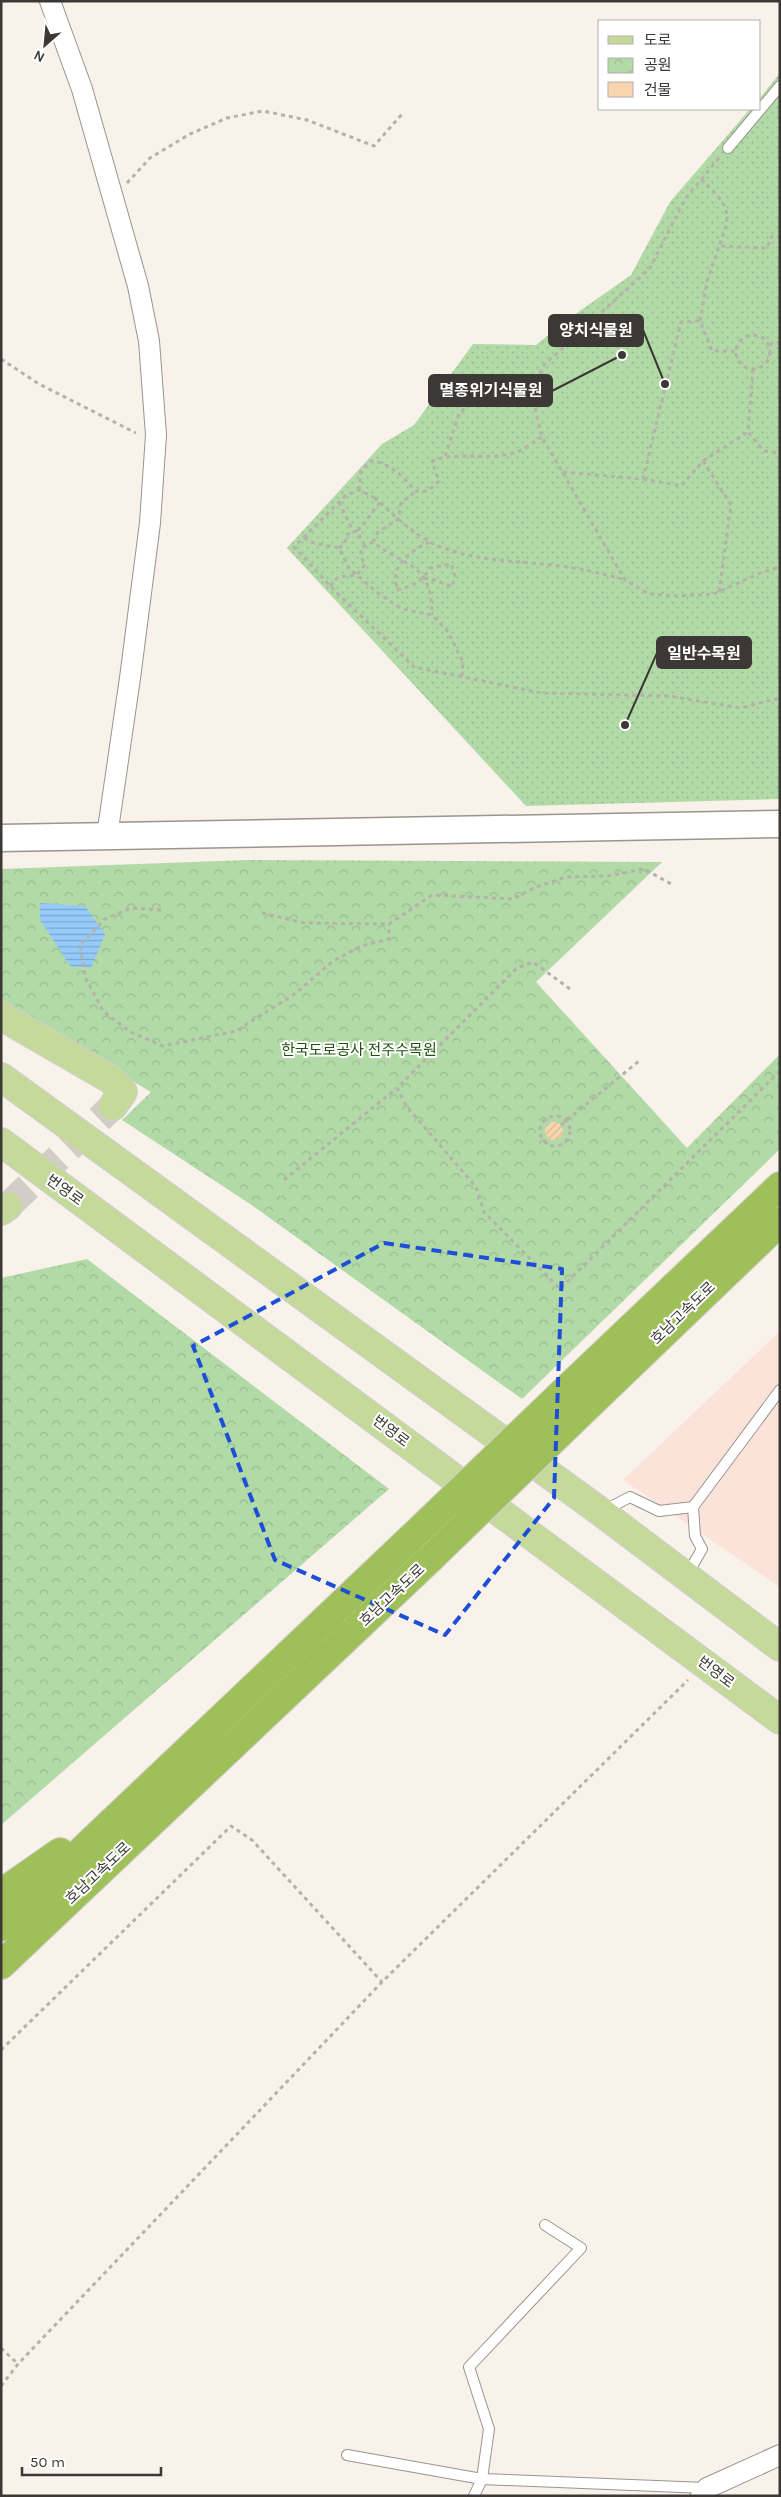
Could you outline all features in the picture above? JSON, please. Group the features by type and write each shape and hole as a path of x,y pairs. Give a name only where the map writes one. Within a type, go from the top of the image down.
{"highway":[{"name":"호남고속도로","path":"1,1927 780,1186"},
{"name":"호남고속도로","path":"1,1965 432,1557 780,1222"},
{"path":"1,1892 75,1842 97,1836"}],"main road":[{"path":"1,1016 110,1080 123,1092 112,1106"},
{"path":"1,1077 601,1512 780,1647"},
{"name":"번영로","path":"1,1142 780,1720"}],"street":[{"path":"50,1 82,88 138,286 149,341 155,439 147,542 107,836"},
{"path":"1,838 780,824"},
{"path":"704,2492 780,2455"}],"lane":[{"path":"728,148 778,92"},
{"path":"687,1576 702,1549 695,1536 693,1507 780,1390"},
{"path":"601,1512 630,1497 659,1511 693,1507"},
{"path":"474,2496 482,2479 489,2429 469,2367 581,2248 545,2225"},
{"path":"347,2455 482,2479 704,2492"}],"path":[{"path":"111,191 127,183 150,158 190,134 227,118 263,111 307,120 374,146 402,114"},
{"path":"625,580 542,437 534,403 534,383 545,364 650,268 685,199 728,148"},
{"path":"702,180 725,203 727,226 707,281 700,321 712,351 736,351"},
{"path":"719,246 767,248 772,236 780,238"},
{"path":"643,479 681,322 700,321"},
{"path":"750,335 761,337 769,345 767,361 753,369 742,366 736,356 740,340 750,335"},
{"path":"769,345 780,342"},
{"path":"1,359 39,384 142,436 155,439"},
{"path":"753,369 748,432 764,451 780,453"},
{"path":"444,456 460,414 494,378 538,377"},
{"path":"563,472 643,479 681,486 703,461 748,432"},
{"path":"330,586 338,577 357,574 364,566 365,562 361,558 361,548 373,542 378,532 398,519 401,503 416,491 428,491 439,481 432,461 444,456 492,457 516,452 542,437"},
{"path":"359,490 361,471 370,461 381,462 394,469 416,491"},
{"path":"703,461 731,505 719,593"},
{"path":"359,490 345,496 294,547 330,586 414,667 542,693 669,696 740,708 780,698"},
{"path":"359,490 380,503 398,519 432,542 465,554 517,563 563,566 625,580 649,594 678,596 719,593 760,573 780,567"},
{"path":"339,502 353,530"},
{"path":"304,538 314,543 339,548 346,543 346,535 353,530 358,530 365,524 371,511 380,503"},
{"path":"358,530 364,545"},
{"path":"373,542 385,551 416,567 424,578 432,597 432,615"},
{"path":"424,578 452,587 456,576 451,564 443,564 430,568 424,578 413,586 397,590 395,574 403,561 424,544 432,542"},
{"path":"339,548 349,568 379,594 402,609 432,615 448,632 463,662 462,676"},
{"path":"262,913 304,923 389,924 432,895 512,900 536,887 566,877 607,876 644,869 673,885"},
{"path":"161,910 131,908 105,919 80,945 84,977 103,1010 130,1032 163,1046 236,1031 296,993 333,961 361,946 389,939 389,924"},
{"path":"284,1180 397,1088 517,968 533,962 570,989"},
{"path":"561,1125 639,1061"},
{"path":"397,1088 408,1107 476,1187 484,1212 560,1289 780,1071"},
{"path":"558,1116 566,1122 570,1131 563,1143 554,1146 542,1138 540,1129 548,1117 558,1116"},
{"path":"1,2386 18,2364 382,1982 705,1664"},
{"path":"1,2050 231,1826 252,1840 382,1982"},
{"path":"1,2348 18,2364"}],"highlighted area":[{"path":"384,1243 562,1269 554,1498 445,1635 275,1560 193,1346"}],"shaded area":[{"path":"780,1331 780,1587 623,1480"}],"green space":[{"path":"780,73 780,799 526,806 287,548 382,444 414,425 473,344 536,345 564,322 631,275 670,202 749,110 761,110 761,97"},
{"name":"한국도로공사 전주수목원","path":"248,860 662,862 536,982 687,1148 780,1054 780,1149 522,1399 250,1204 122,1120 151,1092 1,1005 1,869"},
{"path":"87,1259 389,1489 1,1825 1,1278"}],"water":[{"path":"40,903 85,906 105,934 91,968 70,966 40,920"}],"building":[{"path":"554,1122 560,1125 563,1131 560,1137 554,1140 548,1137 545,1131 548,1125"}],"tunnel":[{"path":"8,1206 113,1106"}],"place":[{"name":"멸종위기식물원","path":"622,355"},
{"name":"양치식물원","path":"665,384"},
{"name":"일반수목원","path":"625,725"}]}
